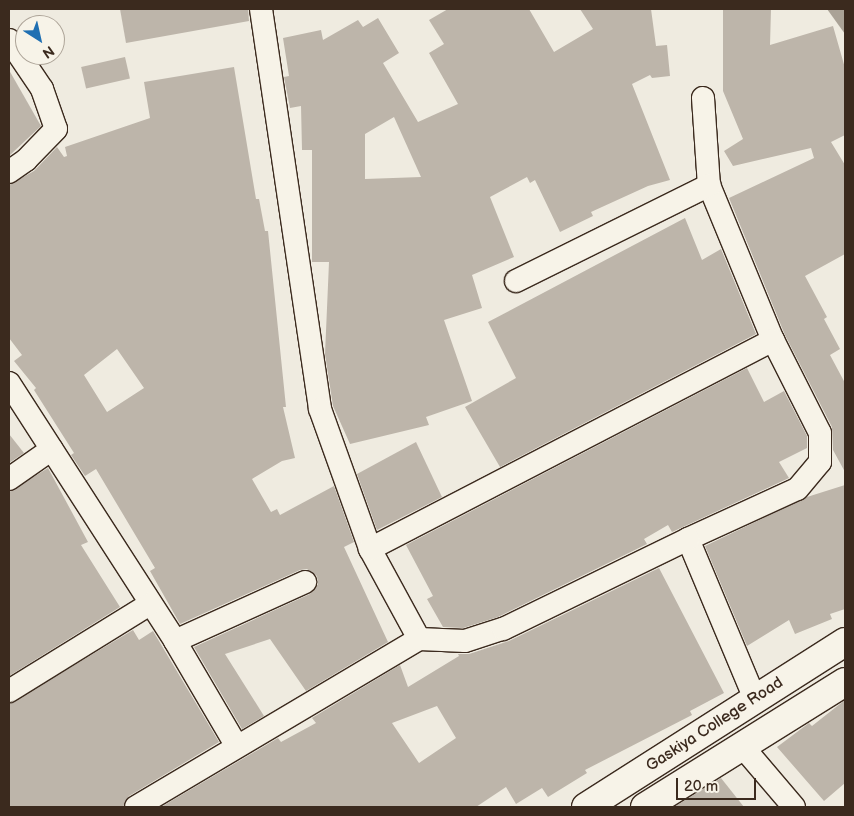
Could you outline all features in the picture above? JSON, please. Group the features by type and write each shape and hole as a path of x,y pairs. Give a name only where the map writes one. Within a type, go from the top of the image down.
{"main road":[{"name":"Gaskiya College Road","path":"586,807 845,642"},
{"name":"Gaskiya College Road","path":"645,807 845,682"}],"street":[{"path":"261,9 320,409 370,549 418,639"},
{"path":"9,40 42,89 56,129 26,160 9,172"},
{"path":"136,807 236,745 418,639 465,641 503,629 688,539 797,489 820,462 820,433 774,340 709,185 703,98"},
{"path":"516,281 709,185"},
{"path":"370,549 774,340"},
{"path":"9,383 175,641 236,745"},
{"path":"9,479 52,449"},
{"path":"688,539 755,699"},
{"path":"175,641 305,582"},
{"path":"9,691 150,604"},
{"path":"742,746 794,807"}],"shaded area":[{"path":"827,9 845,9 845,34"}],"building":[{"path":"120,9 248,9 249,21 126,43"},
{"path":"448,9 529,9 554,52 593,29 580,9 651,9 656,46 667,45 670,76 652,78 650,75 632,84 670,180 648,186 591,212 593,216 560,232 535,180 530,183 527,177 490,197 514,257 472,275 482,308 444,320 472,401 426,417 429,425 350,444 333,406 325,354 329,262 312,262 312,150 302,150 301,106 290,108 284,77 289,76 283,38 321,30 323,40 358,20 363,27 378,18 399,53 383,63 418,122 458,104 429,53 444,44 429,20","holes":["394,117 421,177 365,179 365,134"]},
{"path":"723,9 771,9 770,45 833,26 845,68 845,135 831,142 845,165 845,254 805,276 827,317 824,319 840,349 830,355 845,383 845,472 833,450 832,427 785,335 729,198 814,158 811,148 733,166 724,151 743,139 723,91"},
{"path":"125,57 130,78 86,89 81,67"},
{"path":"234,67 256,199 259,199 265,231 268,231 286,407 283,407 295,458 282,461 252,479 271,512 277,509 280,515 334,486 354,542 344,547 388,642 306,691 270,639 225,654 264,716 242,729 194,647 310,594 318,584 317,576 307,569 300,570 180,624 150,571 155,568 96,469 85,476 71,455 74,453 34,390 36,388 14,361 22,355 9,338 9,185 34,171 57,147 64,157 67,156 65,147 150,118 144,82","holes":["117,349 144,388 107,412 84,375"]},
{"path":"9,70 41,126 9,156"},
{"path":"685,218 702,260 721,249 756,334 500,467 465,407 516,378 488,322"},
{"path":"747,368 764,402 784,391 807,436 807,448 779,462 789,478 672,532 668,525 644,539 647,544 498,617 463,628 443,627 427,599 433,596 406,545"},
{"path":"9,434 24,453 9,463"},
{"path":"416,442 442,497 377,530 357,474"},
{"path":"48,468 88,542 81,545 120,607 9,676 9,492"},
{"path":"845,485 845,609 830,614 832,619 795,634 789,620 747,646 705,546 807,497"},
{"path":"659,568 724,693 690,711 692,715 585,770 587,773 548,797 542,788 516,804 506,787 476,807 161,807 278,738 281,742 316,723 312,718 400,665 408,687 459,656 458,654 469,654 509,641","holes":["437,706 456,738 419,763 392,723"]},
{"path":"133,630 139,640 153,631 219,742 129,796 123,807 9,807 9,704"},
{"path":"845,700 845,783 824,801 777,747 809,723 812,726"},
{"path":"721,778 744,807 674,807"}]}
